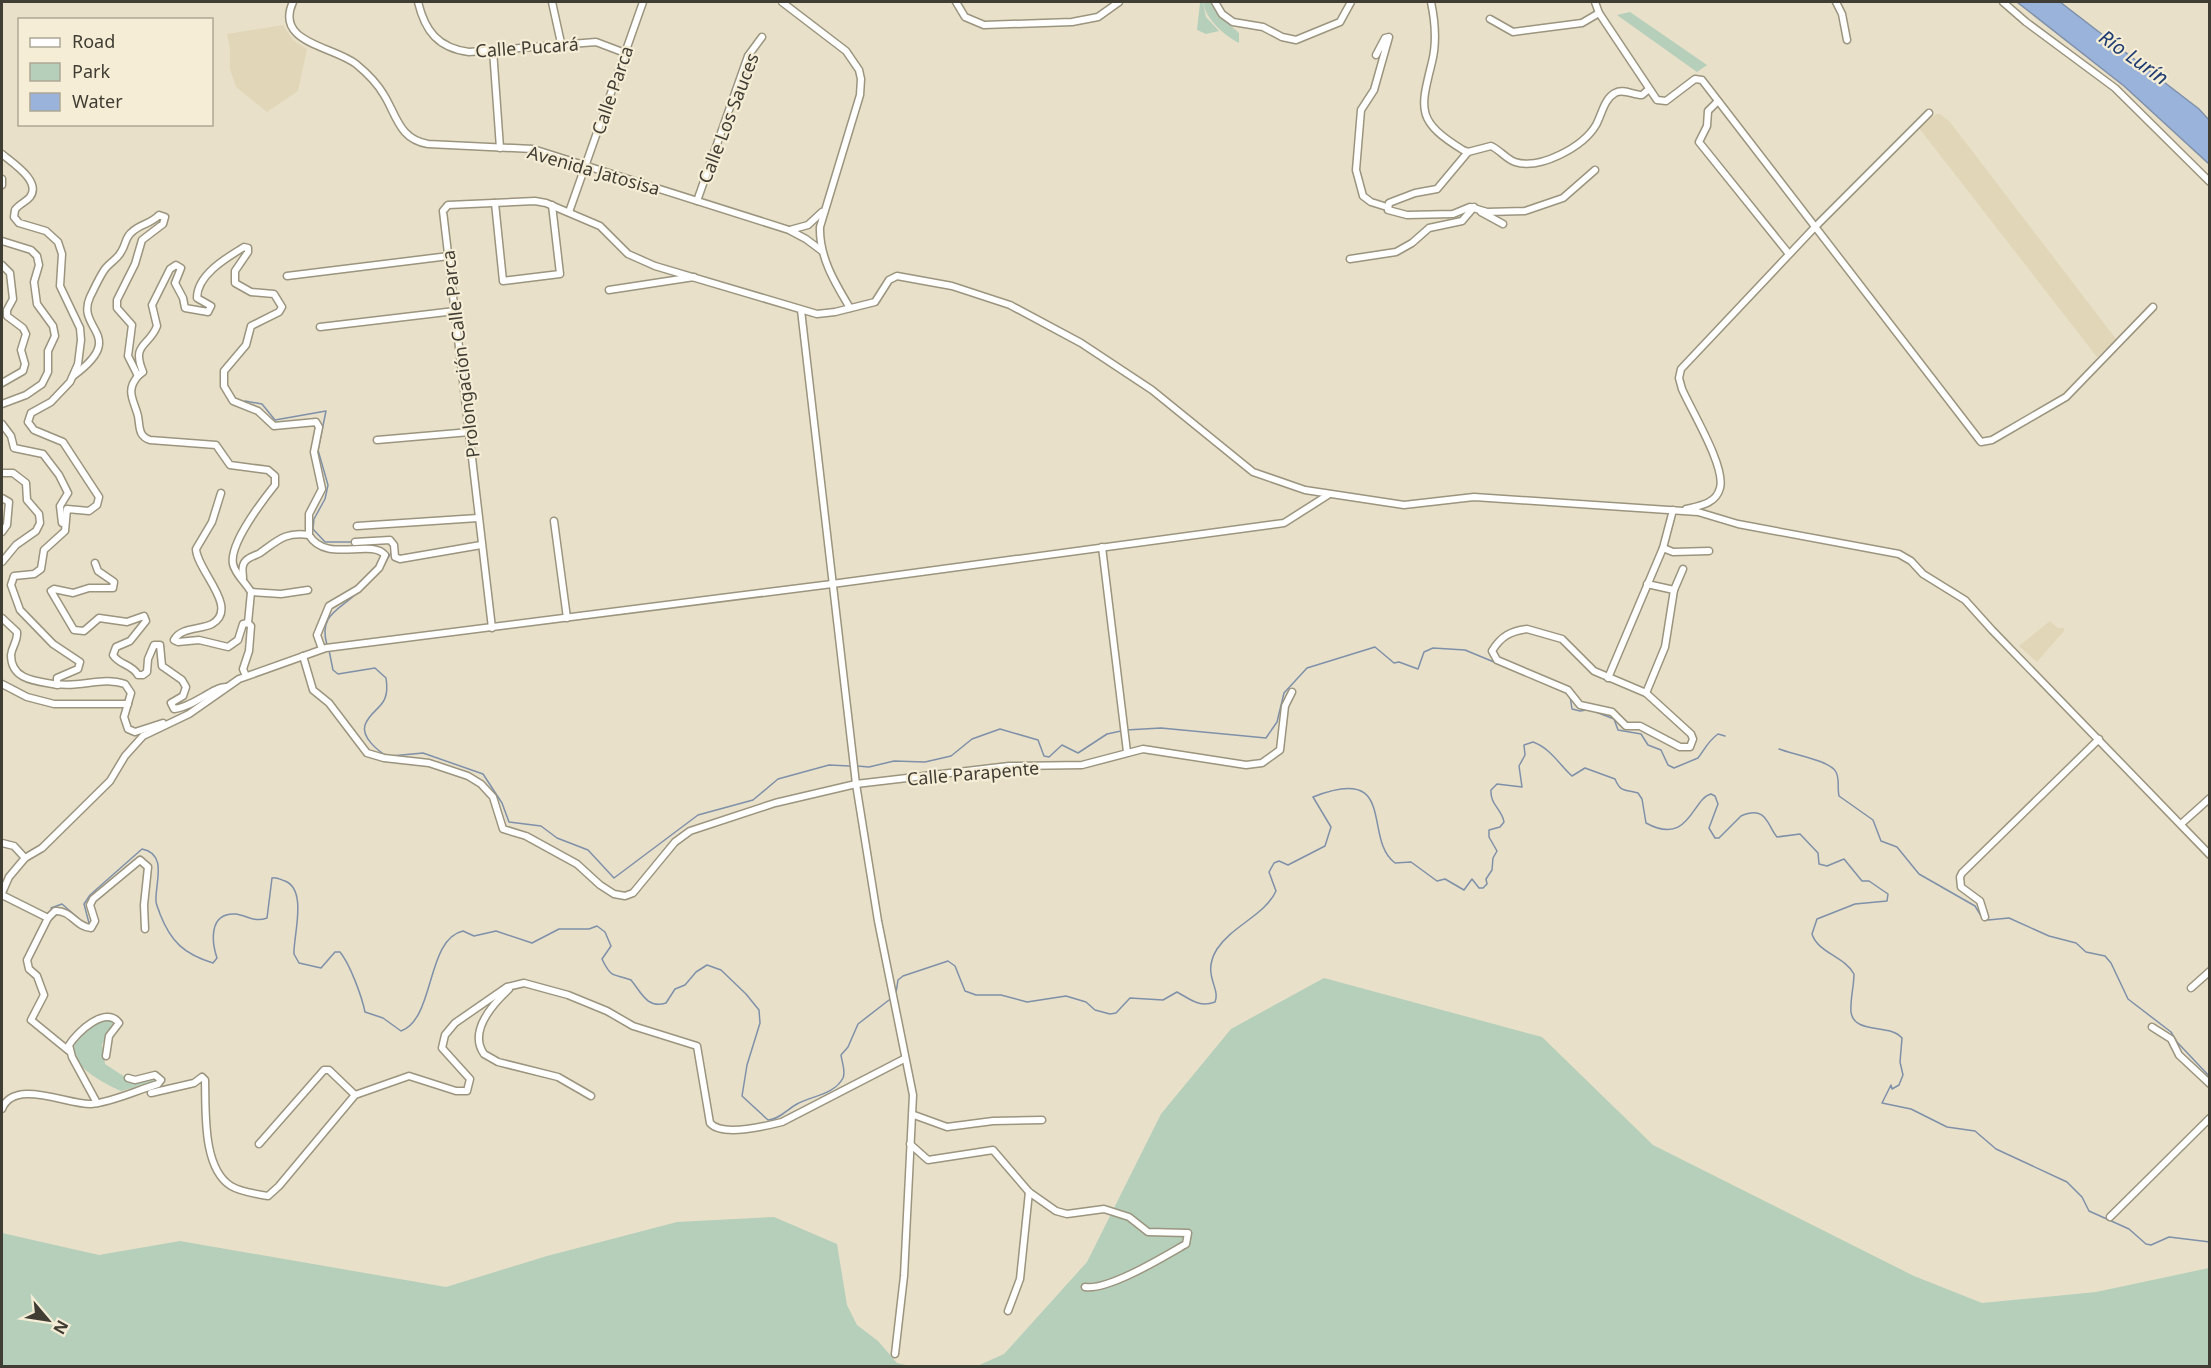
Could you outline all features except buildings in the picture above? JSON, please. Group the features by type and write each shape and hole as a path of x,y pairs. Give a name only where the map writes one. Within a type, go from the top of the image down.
{"street":[{"name":"Avenida Jatosisa","path":"293,2 290,21 297,36 308,43 334,51 371,77 384,94 399,127 406,134 428,144 533,149 789,231 806,239 822,252"},
{"name":"Calle Pucará","path":"418,2 423,21 438,42 453,50 493,50 596,42 625,53"},
{"path":"552,2 561,43"},
{"name":"Calle Parca","path":"569,212 644,2"},
{"name":"Avenida Jatosisa","path":"782,2 846,51 859,70 860,95 823,211 820,236 822,252 850,308"},
{"path":"957,2 965,17 984,25 1072,22 1102,15 1119,2"},
{"path":"1215,2 1222,14 1233,22 1263,27 1282,37 1296,40 1340,22 1351,2"},
{"path":"1431,2 1436,42 1424,94 1424,109 1432,128 1468,152"},
{"path":"1595,2 1599,13 1648,90 1657,100 1663,102 1698,78 1982,442 1992,440 2066,397 2153,308"},
{"path":"1836,2 1842,14 1847,40"},
{"path":"2003,2 2026,22 2115,88 2210,182"},
{"path":"1490,19 1514,32 1582,23 1599,13"},
{"name":"Calle Los Sauces","path":"697,201 748,56 762,37"},
{"path":"1376,55 1385,38 1389,37 1374,90 1360,111 1356,175 1363,196 1371,202 1387,207 1391,212 1407,215 1453,214 1467,207 1474,207 1503,224"},
{"path":"493,50 500,148"},
{"path":"1387,207 1394,201 1415,193 1437,189 1468,152 1491,146 1512,161 1527,164 1544,162 1591,131 1606,101 1614,93 1620,91 1642,95 1648,90"},
{"path":"1718,101 1708,111 1707,126 1699,141 1789,254"},
{"path":"1676,510 1711,501 1720,489 1721,481 1718,466 1682,389 1679,378 1681,369 1815,227 1929,113"},
{"path":"2,154 20,170 32,187 30,197 15,210 15,220 19,224 49,233 60,246 62,258 60,286 81,334 80,358 73,376 57,397 33,411 28,420 34,430 61,440 99,494 97,505 89,512 70,508 65,510 66,528 63,536 44,550 39,571 32,575 16,576 10,583 20,610 53,644 80,662 78,669 57,678 58,685"},
{"path":"1481,212 1520,212 1553,202 1567,196 1594,170"},
{"path":"2,179 2,184"},
{"name":"Prolongación Calle Parca","path":"492,628 444,207 535,201 552,205 605,230 628,255 655,266 822,315 874,302 887,282 897,276 952,286 1011,305 1081,343 1152,390 1253,472 1295,487 1328,494"},
{"path":"495,203 503,281 560,274 552,205"},
{"path":"1350,259 1395,252 1412,243 1429,228 1462,221 1474,207"},
{"path":"789,231 808,225 823,211"},
{"path":"73,376 91,363 99,349 99,337 88,307 102,274 121,252 129,234 162,214 165,220 142,240 135,264 117,300 119,310 132,325 128,356 138,376"},
{"path":"2,241 31,250 37,256 39,265 34,282 37,304 41,313 51,323 55,336 47,357 48,372 44,381 26,395 2,404"},
{"path":"246,676 243,669 249,651 251,626 248,623 251,592 233,566 233,554 257,507 275,485 275,476 268,470 230,465 216,445 150,440 144,437 140,431 130,395 132,385 143,372 139,359 141,347 157,326 152,305 170,269 176,265 181,268 175,283 183,298 185,308 210,312 211,306 197,298 198,286 224,260 244,247 248,248 248,252 234,274 235,283 251,292 274,294 282,307 279,312 251,326 246,345 224,371 224,386 235,403 258,411 274,426 283,427 313,421 318,423 314,453 322,489 309,514 309,535 317,545 326,550 348,548 380,550 385,556 380,568 358,589 326,609 317,635 322,649"},
{"path":"287,276 449,255"},
{"path":"2,265 11,275 13,299 7,314 24,329 26,336 21,350 26,364 23,371 2,383"},
{"path":"609,290 695,277"},
{"path":"801,310 856,784 904,1059 913,1095 914,1115 910,1144 904,1276 895,1354"},
{"path":"320,327 455,311"},
{"path":"2,424 9,431 15,449 43,454 59,475 68,493 60,506 63,536"},
{"path":"377,440 470,432"},
{"path":"2,473 13,473 26,483 27,500 38,512 41,520 36,531 16,545 2,561"},
{"path":"221,493 212,522 196,549 207,579 222,601 221,613 212,624 179,633 174,640 178,642 199,640 228,647 238,640 243,624 248,623"},
{"path":"48,918 2,894 9,877 25,858 42,848 110,781 135,742 175,722 246,676 322,649 1284,523 1328,494 1404,505 1474,497 1708,513 1748,526 1877,549 1906,558 1923,574 1970,604 1992,630 2210,855"},
{"path":"2,498 9,502 7,525 2,532"},
{"path":"1608,678 1663,548 1676,510"},
{"path":"357,526 478,518"},
{"path":"554,521 567,618"},
{"path":"243,579 244,562 277,539 299,533 309,535"},
{"path":"355,542 390,540 394,545 395,557 400,559 481,545"},
{"path":"1102,547 1127,752"},
{"path":"1663,548 1673,552 1709,551"},
{"path":"95,563 98,571 114,582 113,588 89,588 76,593 54,589 51,591 74,630 84,631 99,618 127,622 146,617 146,621 133,638 116,647 113,655 117,661 133,667 138,675 143,675 147,672 148,659 154,647 160,645 162,666 182,680 186,687 183,696 171,704 174,709 186,707 218,688 227,687"},
{"path":"1646,693 1667,639 1674,590 1683,569"},
{"path":"1647,584 1674,590"},
{"path":"251,592 280,594 308,590"},
{"path":"2,618 17,632 11,656 16,671 30,681 58,685 113,680 130,688 123,720 130,730 135,732 175,722"},
{"path":"1513,631 1541,631 1562,639 1594,670 1646,693 1691,734 1693,739 1690,747 1680,747 1640,726 1626,726 1612,711 1580,705 1568,690 1508,666 1497,660 1492,651 1505,636 1513,631"},
{"name":"Calle Parapente","path":"303,656 313,690 329,703 367,753 384,759 435,765 468,776 481,784 493,797 503,829 526,836 577,864 600,885 614,894 625,896 633,893 675,842 690,831 759,807 856,784 1009,766 1082,765 1127,752 1152,749 1246,765 1262,763 1280,750 1285,706 1292,692"},
{"path":"2,684 27,696 54,704 128,704"},
{"path":"1985,916 1980,901 1961,887 1962,873 2099,739"},
{"path":"2181,824 2210,798"},
{"path":"2,843 14,846 25,858"},
{"path":"97,1103 69,1051 31,1020 44,995 38,976 29,969 27,960 48,918 55,911 64,912 86,928 91,928 95,921 90,905 93,899 140,860 148,867 144,905 146,929"},
{"path":"2191,988 2210,971"},
{"path":"151,1094 194,1083 202,1077 205,1080 208,1142 216,1169 234,1188 268,1196 279,1186 355,1095 409,1076 456,1091 467,1091 470,1079 442,1048 445,1035 455,1023 485,1000 514,984 524,983 568,995 607,1011 633,1026 698,1046 710,1123 721,1130 764,1127 782,1122 904,1059"},
{"path":"514,984 485,1017 480,1037 481,1051 498,1062 558,1077 591,1096"},
{"path":"69,1051 74,1035 101,1017 108,1017 119,1023 109,1036 106,1056"},
{"path":"2152,1027 2171,1039 2179,1055 2210,1083"},
{"path":"259,1144 324,1070 329,1070 355,1095"},
{"path":"2,1109 4,1104 18,1094 51,1096 77,1103 97,1103 158,1084 161,1080 155,1075 135,1080 128,1078"},
{"path":"914,1115 946,1127 993,1121 1042,1120"},
{"path":"2110,1217 2210,1118"},
{"path":"910,1144 928,1160 993,1150 1029,1192 1062,1213 1104,1209 1129,1217 1148,1232 1188,1233 1186,1244 1170,1253 1116,1280 1091,1288 1085,1287"},
{"path":"1008,1311 1020,1279 1029,1192"}],"shaded area":[{"path":"283,25 293,40 307,49 298,91 267,112 236,87 230,69 227,34"},
{"path":"1936,114 1940,114 1950,122 2116,339 2097,357 1919,128"},
{"path":"2050,621 2058,628 2064,628 2064,631 2037,662 2019,646"}],"green space":[{"path":"1203,2 1210,2 1220,16 1239,33 1239,43 1216,26"},
{"path":"1200,3 1203,3 1206,17 1219,31 1206,34 1197,30"},
{"path":"1630,12 1707,65 1697,72 1617,15"},
{"path":"1324,978 1542,1037 1653,1145 1914,1276 1982,1303 2096,1292 2209,1268 2209,1366 977,1366 1004,1354 1087,1262 1161,1114 1231,1029"},
{"path":"102,1019 117,1022 102,1044 105,1064 128,1079 153,1077 157,1081 121,1091 86,1071 74,1055 72,1047 77,1036"},
{"path":"774,1217 837,1244 847,1305 857,1325 878,1341 897,1363 911,1366 2,1366 2,1233 99,1255 180,1241 446,1287 547,1256 677,1222"}],"water":[{"path":"2017,2 2060,2 2199,109 2209,120 2209,164 2124,86"}],"waterway":[{"path":"245,401 262,404 275,420 326,411 318,450 328,485 325,499 314,519 313,529 325,542 352,542"},
{"path":"360,544 376,544"},
{"path":"383,567 392,551"},
{"path":"327,645 325,635 328,619 358,592"},
{"path":"1126,730 1161,728 1266,738 1277,722 1284,693 1307,668 1375,647 1394,663 1399,662 1418,669 1424,652 1433,648 1465,650 1506,667"},
{"path":"329,650 333,670 338,674 375,668 386,678 386,696 368,719 364,730 371,743 387,756"},
{"path":"1570,696 1572,709 1586,710"},
{"path":"1596,712 1614,719 1618,730 1641,734 1648,745 1661,750 1668,765 1674,768 1698,758 1718,734 1725,736"},
{"path":"857,766 869,767 894,761 925,762 951,756 972,739 1000,729 1038,740 1044,756 1049,757 1062,745 1078,753 1107,734 1121,731"},
{"path":"896,993 898,980 903,976 948,961 955,966 965,991 976,995 1001,995 1027,1002 1066,996 1086,1002 1095,1010 1110,1014 1116,1013 1130,998 1163,1000 1177,992 1199,1003 1215,1002 1216,991 1211,973 1213,958 1223,941 1271,899 1276,891 1269,872 1274,863 1279,861 1288,865 1325,846 1331,827 1313,797 1340,789 1357,790 1368,797 1374,808 1380,838 1386,852 1395,863 1411,862 1437,881 1445,879 1464,890 1472,879 1479,888 1483,888 1487,884 1486,879 1492,870 1493,858 1497,851 1489,837 1489,830 1500,827 1504,822 1492,800 1491,790 1497,784 1522,787 1519,766 1525,755 1524,745 1533,742 1549,752 1572,776 1585,768 1615,779 1619,787 1624,790 1638,793 1642,799 1646,823 1661,829 1672,829 1681,825 1705,797 1711,794 1715,796 1718,804 1709,828 1715,838 1719,838 1741,816 1756,813 1765,818 1777,837 1800,834 1818,853 1819,864 1827,866 1844,859 1862,881 1869,881 1888,894 1887,901 1855,904 1817,919 1812,934 1820,946 1844,963 1854,974 1851,1007 1854,1019 1859,1024 1889,1031 1902,1038 1900,1062 1903,1075 1899,1085 1892,1089 1891,1085 1882,1103 1911,1109 1947,1127 1975,1131 1996,1149 2067,1182 2082,1197 2089,1211 2129,1229 2146,1244 2151,1245 2169,1237 2210,1242"},
{"path":"1779,749 1819,761 1833,768 1837,775 1839,796 1873,820 1881,841 1897,847 1919,874 1975,906 1983,919"},
{"path":"391,756 423,753 483,774 502,803 509,822 541,826 557,838 588,850 614,878 698,815 753,800 778,779 829,765 850,766"},
{"path":"51,908 62,904 86,925 89,923 84,904 90,895 142,849 150,852 158,863 156,903 164,924 186,951 213,963 217,958 214,930 220,918 235,914 254,919 267,918 272,878 278,878 292,886 296,894 298,915 294,954 299,963 321,968 335,952 340,952 348,964 365,1012 383,1018 401,1031 412,1024 420,1011 442,948 451,937 463,931 474,936 496,931 532,943 559,929 589,929 597,926 605,932 611,946 602,959 608,970 614,975 631,980 649,1002 666,1003 675,989 685,985 696,972 707,965 721,970 746,994 759,1010 760,1023 747,1065 742,1096 768,1120 772,1120 803,1101 828,1092 839,1084 844,1073 841,1055 848,1047 858,1024 889,1000"},
{"path":"1988,920 2009,918 2049,936 2076,943 2086,952 2105,956 2111,963 2128,999 2171,1032 2177,1042 2210,1077"}],"water label":[{"name":"Río Lurín","path":"2134,57"}]}
